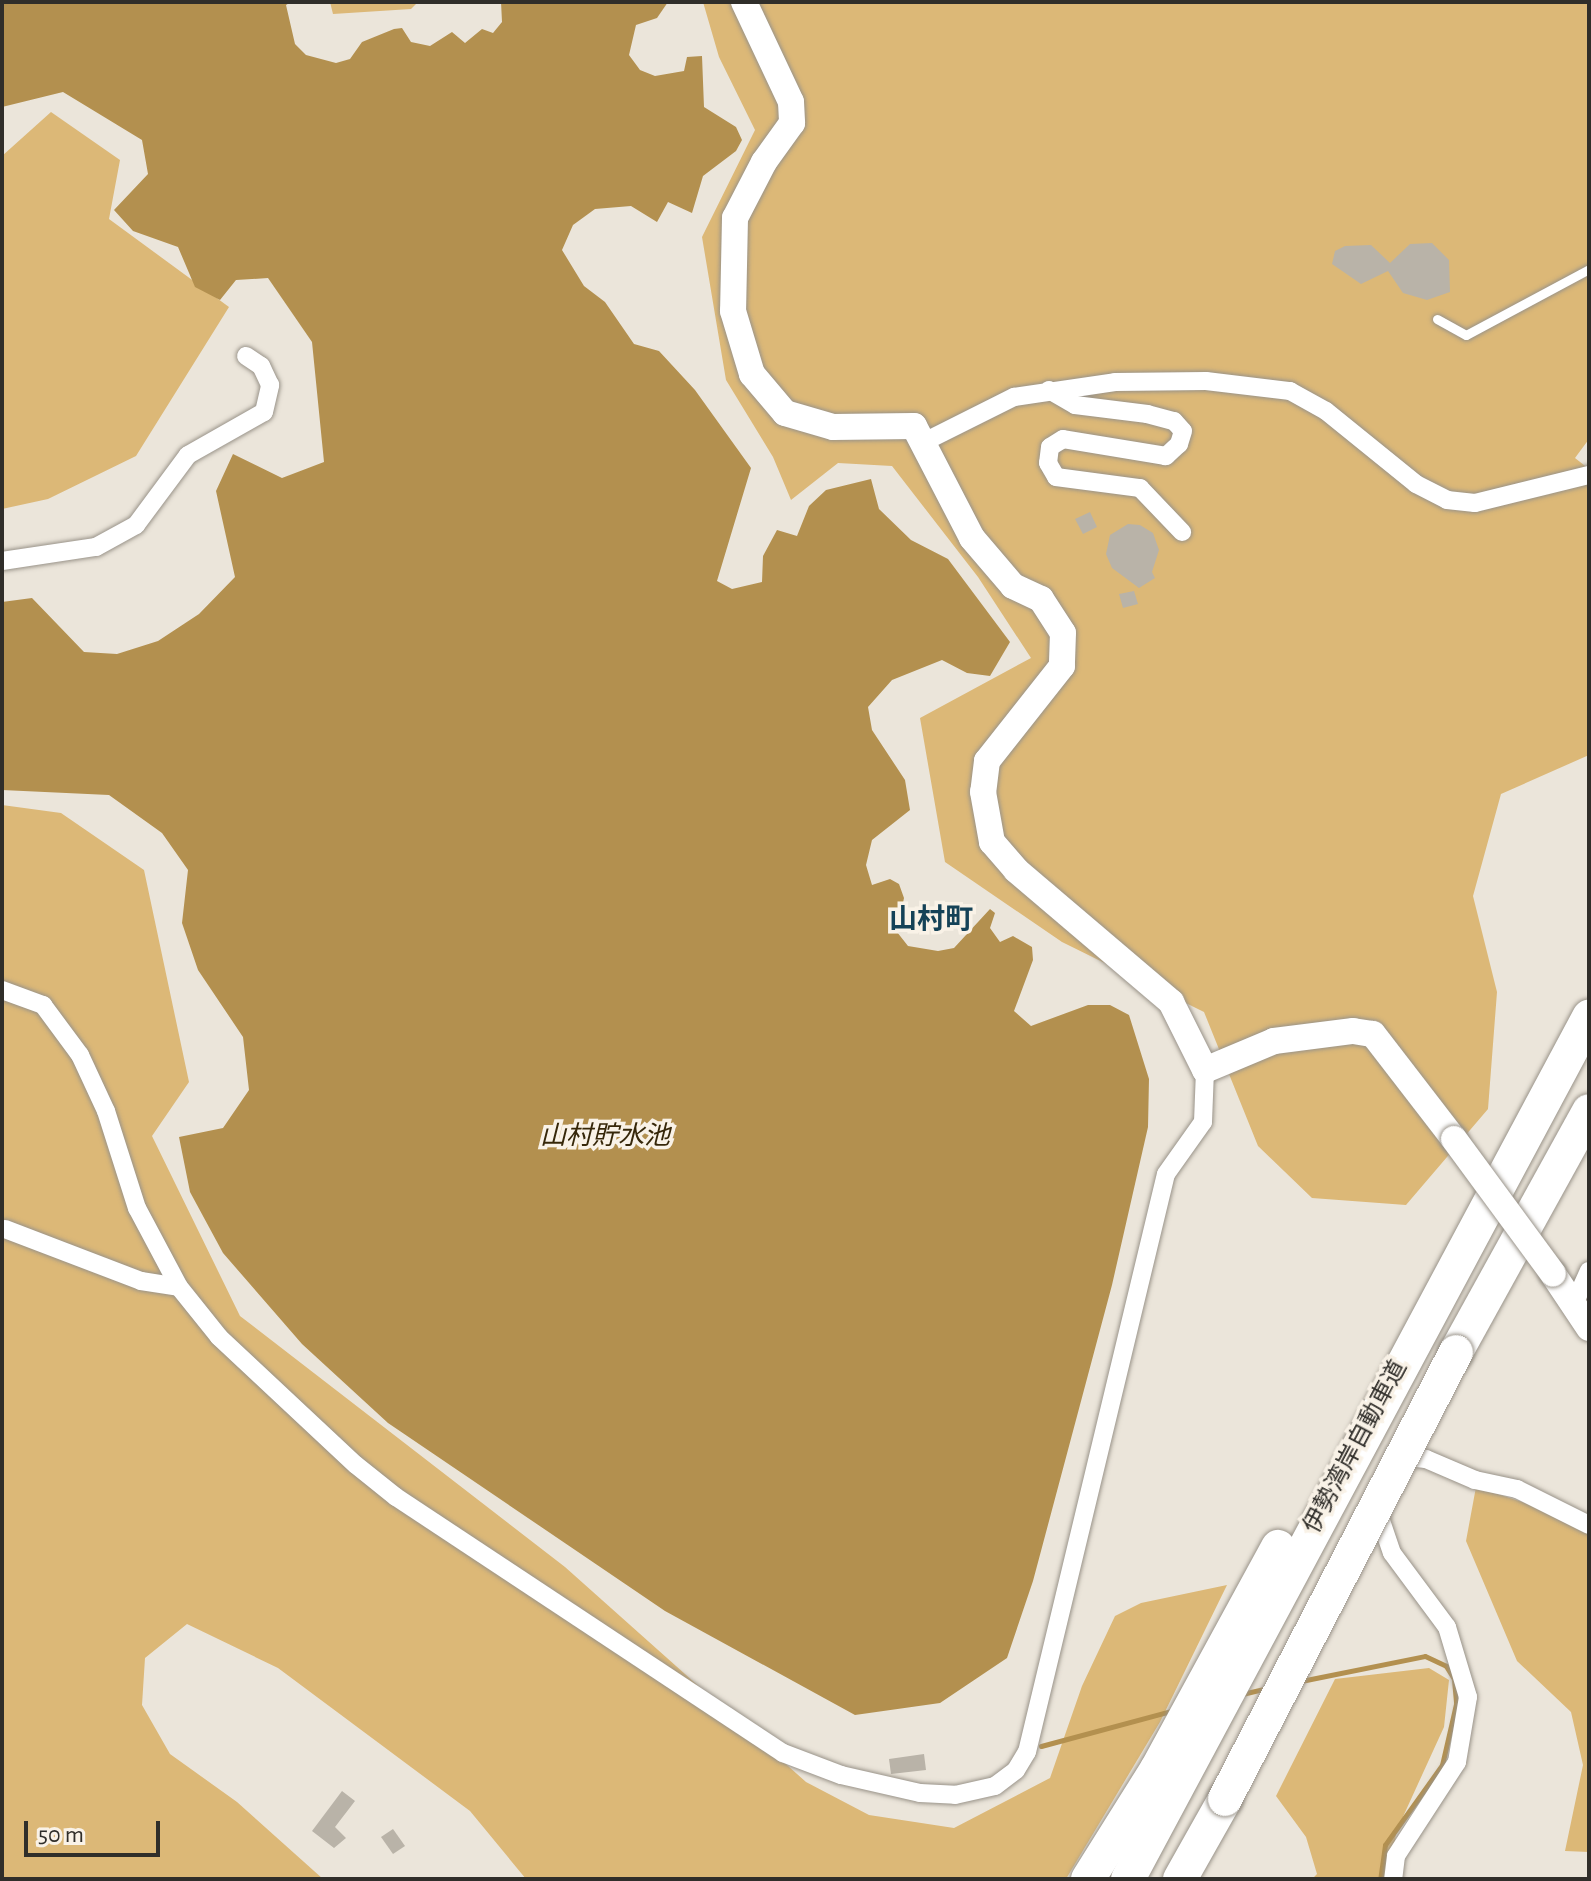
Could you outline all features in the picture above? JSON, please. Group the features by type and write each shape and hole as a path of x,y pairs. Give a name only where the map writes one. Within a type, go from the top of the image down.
{"highway":[{"name":"伊勢湾岸自動車道","path":"1128,1879 1169,1776 1408,1328 1589,1017"},
{"name":"伊勢湾岸自動車道","path":"1183,1879 1456,1352 1589,1111"},
{"path":"1088,1879 1169,1776"}],"street":[{"path":"2,990 43,1005 80,1055 106,1111 137,1208 179,1287 219,1337 396,1497 783,1753 841,1775 920,1793 969,1792 995,1786 1016,1770 1027,1752 1166,1174 1203,1122 1205,1070 1171,1002 1016,870 992,842 983,792 987,761 1062,666 1063,633 1041,599 1013,586 972,538 914,426 833,427 785,413 752,374 733,311 735,218 764,162 792,123 791,102 744,2"},
{"path":"2,561 96,547 136,525 188,455 264,412 270,385 261,366 246,356"},
{"path":"922,443 974,412 1049,390 1153,381 1240,383 1290,391 1326,411 1416,484 1447,500 1475,503 1589,475"},
{"path":"1049,390 1075,405 1147,414 1174,421 1183,431 1179,444 1166,456 1063,439 1050,447 1048,463 1056,477 1140,488 1182,532"},
{"path":"1205,1070 1274,1041 1353,1031 1373,1034 1575,1302 1589,1328"},
{"path":"5,1229 141,1281 179,1287"},
{"path":"1575,1302 1589,1271"},
{"path":"1393,1879 1396,1856 1457,1762 1468,1697 1462,1661 1447,1627 1392,1553 1377,1519 1377,1480 1385,1465 1397,1456 1426,1459 1475,1480 1543,1498 1589,1525"}],"lane":[{"path":"1437,319 1466,335 1589,269"}],"shaded area":[{"path":"330,2 418,2 411,9 333,14"},
{"path":"703,2 1589,2 1589,439 1575,458 1589,469 1589,755 1501,794 1473,896 1497,992 1488,1109 1406,1205 1312,1198 1258,1146 1204,1012 1062,942 945,862 920,718 1031,658 978,577 892,466 838,463 791,500 773,457 726,380 702,237 755,130 719,57"},
{"path":"51,112 120,160 109,219 229,307 136,456 48,499 2,509 2,156"},
{"path":"2,805 61,813 144,870 189,1082 152,1136 240,1316 565,1567 806,1782 869,1815 954,1828 1050,1778 1082,1686 1115,1616 1141,1603 1227,1585 1160,1722 1066,1879 526,1879 470,1811 278,1668 187,1624 145,1658 142,1705 170,1754 237,1802 323,1879 2,1879"},
{"path":"1476,1487 1589,1524 1589,1852 1565,1851 1583,1765 1571,1712 1517,1661 1466,1541"},
{"path":"1429,1668 1449,1680 1444,1727 1396,1832 1391,1879 1312,1879 1317,1874 1306,1837 1276,1796 1335,1679"}],"water":[{"name":"山村貯水池","path":"2,2 291,2 286,5 295,44 306,55 336,63 350,59 362,42 394,29 402,28 411,42 430,46 452,32 465,43 482,29 493,33 502,22 501,2 668,2 657,18 636,25 629,55 640,70 655,76 684,71 687,57 702,56 704,107 736,127 742,140 736,151 703,176 692,213 668,202 657,222 631,206 595,209 573,225 562,250 584,286 605,302 634,344 659,351 695,390 751,468 717,581 732,589 762,582 763,556 777,530 797,536 809,506 826,490 871,479 879,509 911,540 948,559 1010,642 990,676 967,673 942,660 892,680 868,707 872,730 905,780 910,810 872,840 866,865 872,885 890,879 899,884 904,898 897,932 908,946 938,951 954,948 990,909 995,913 990,928 1000,942 1013,936 1032,947 1033,960 1014,1011 1031,1026 1088,1005 1110,1005 1129,1015 1149,1079 1148,1127 1112,1285 1033,1581 1007,1658 940,1703 855,1715 665,1611 388,1423 302,1344 223,1253 190,1192 179,1137 223,1128 249,1090 243,1037 198,970 182,923 188,870 162,833 109,795 2,790 2,602 32,598 84,652 117,654 158,641 199,614 235,577 216,491 233,454 282,478 324,462 312,342 268,278 236,280 220,300 195,287 178,247 133,231 114,210 148,174 142,140 63,92 2,107"}],"building":[{"path":"1432,243 1449,260 1450,292 1427,300 1403,293 1388,271 1361,284 1332,264 1335,251 1345,246 1371,245 1390,263 1410,244"},
{"path":"1090,512 1097,527 1083,534 1075,519"},
{"path":"1128,524 1140,525 1153,533 1159,550 1152,572 1155,578 1139,588 1112,568 1106,554 1110,535"},
{"path":"1134,591 1138,604 1123,608 1119,594"},
{"path":"924,1754 926,1770 891,1774 889,1759"},
{"path":"342,1791 355,1801 335,1827 346,1838 334,1848 312,1831"},
{"path":"393,1829 405,1846 393,1854 381,1837"}],"waterway":[{"path":"1301,1681 1425,1656 1446,1666 1454,1679 1456,1704 1442,1765 1385,1845 1380,1879"},
{"path":"1242,1694 1267,1688"},
{"path":"1041,1746 1174,1710"}],"district":[{"name":"山村町","path":"931,920"}]}
